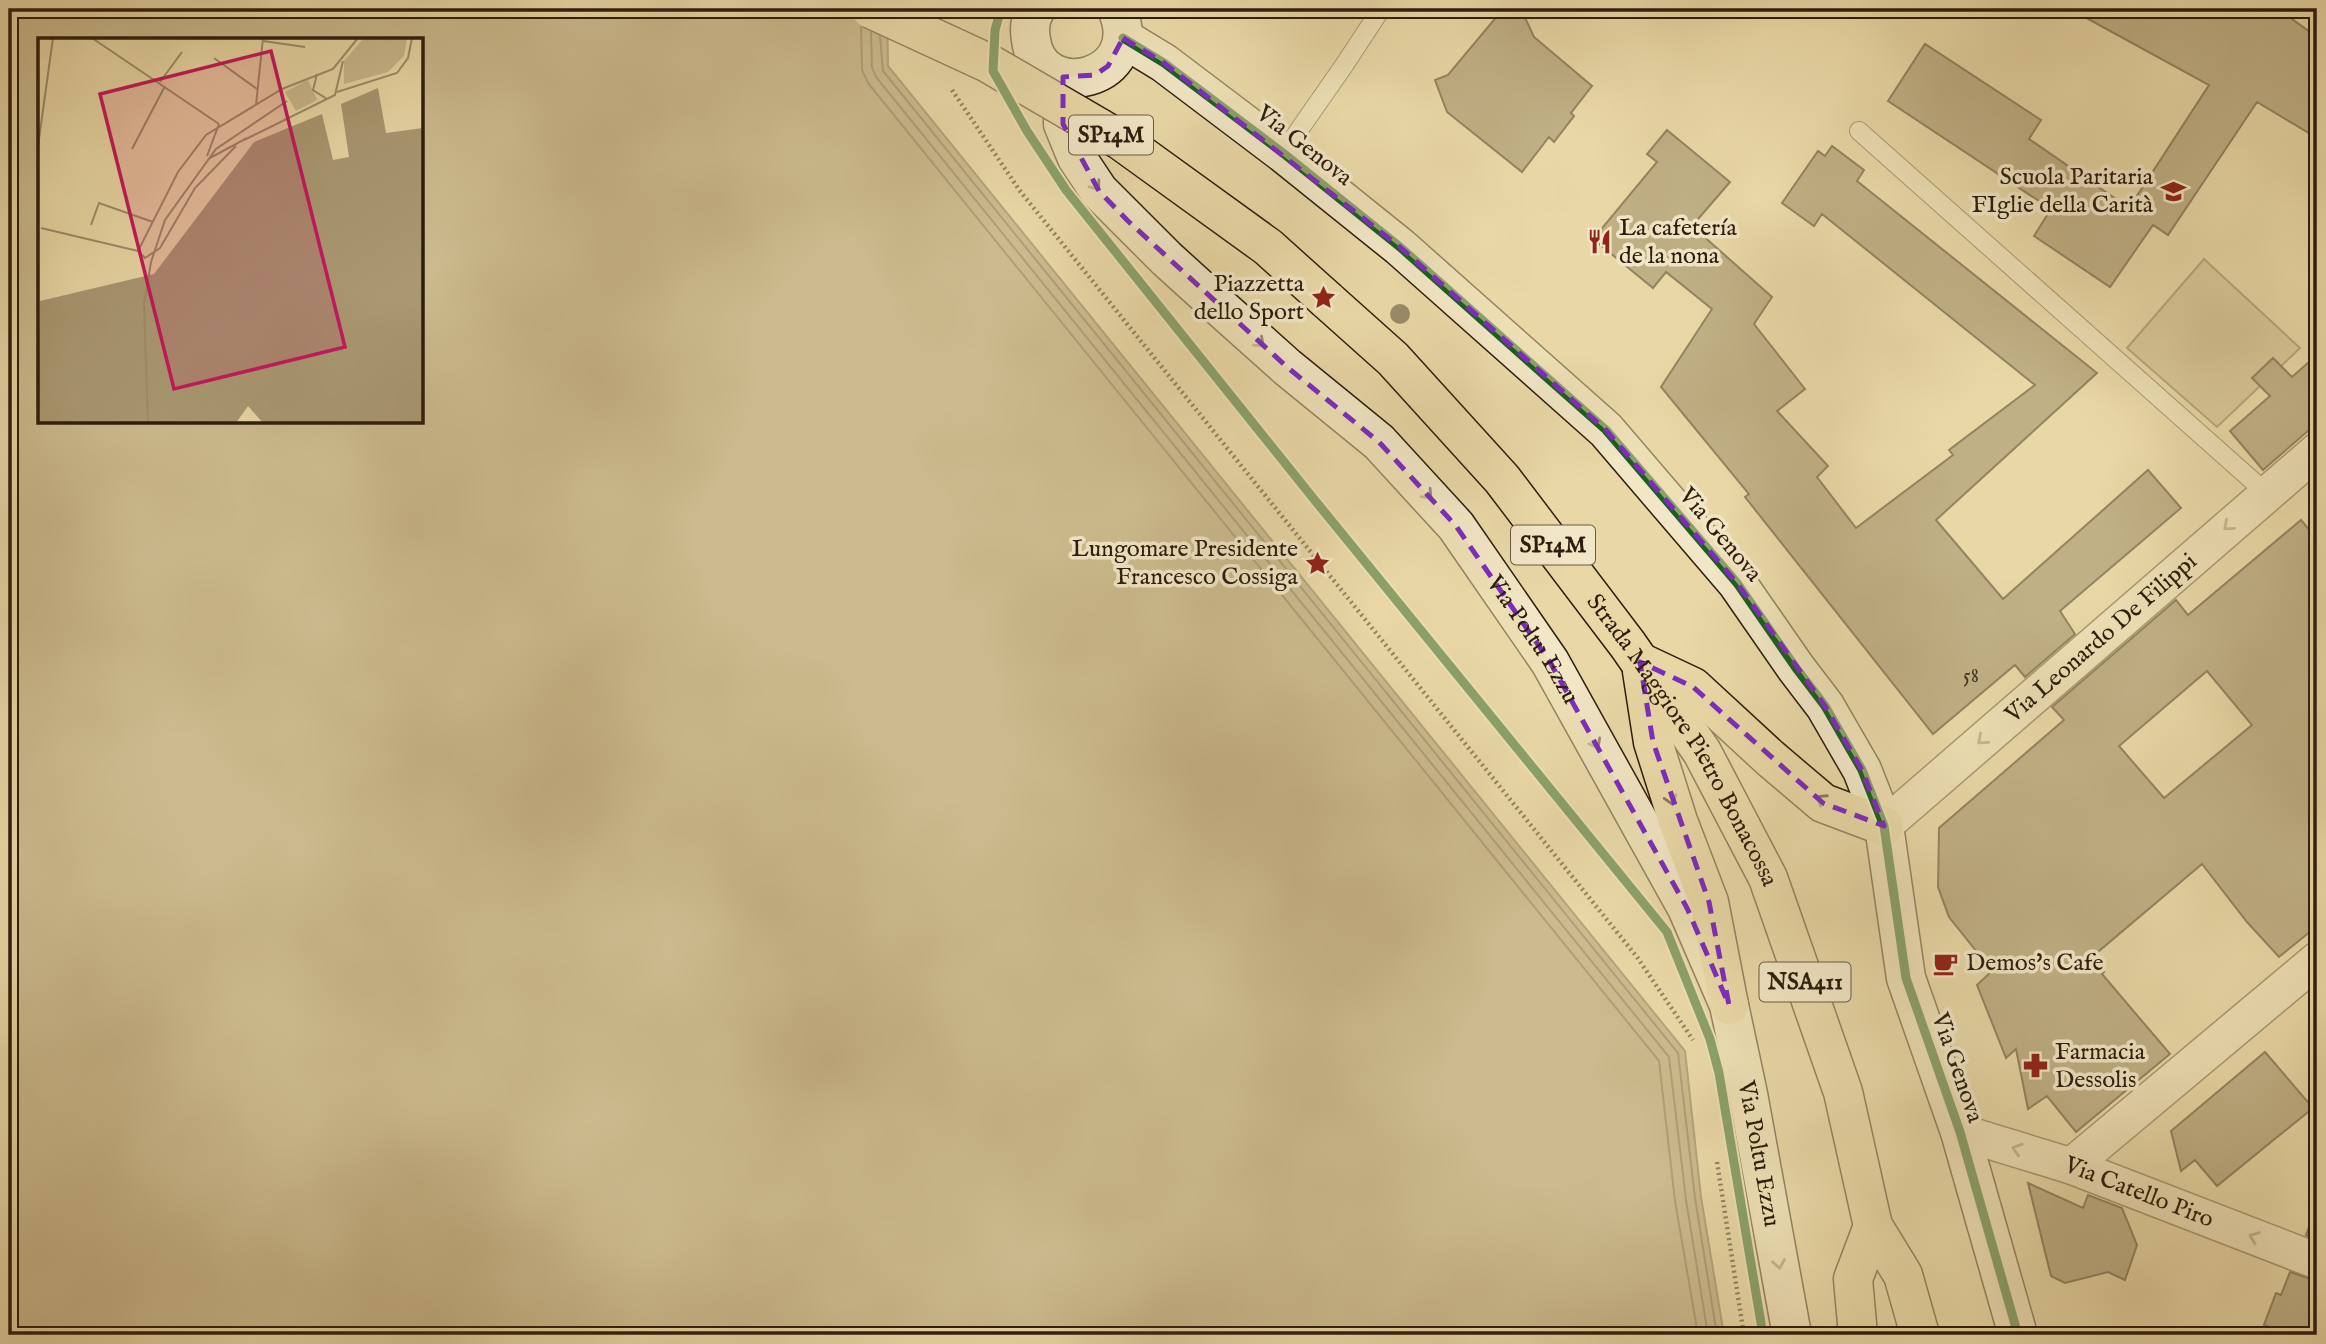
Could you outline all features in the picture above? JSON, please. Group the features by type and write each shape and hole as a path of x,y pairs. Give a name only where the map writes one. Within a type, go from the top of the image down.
{"main road":[{"name":"Strada Maggiore Pietro Bonacossa","path":"870,9 988,63 1120,140 1258,240 1393,359 1502,479 1640,662 1702,752 1768,878 1843,1093 1873,1226 1903,1275 1920,1335"},
{"path":"1640,662 1653,742 1678,821 1709,902 1729,1005"},
{"path":"1640,662 1693,687 1770,758 1824,803 1884,826"},
{"path":"1858,1335 1853,1279 1873,1226"}],"street":[{"path":"1036,9 1030,27 1031,44 1037,58 1049,70 1063,77 1094,75 1108,66 1117,53 1120,23"},
{"name":"Via Genova","path":"1120,23 1164,64 1283,153 1400,247 1606,430 1737,583 1825,706 1862,770 1884,826 1906,978 1960,1132 2018,1335"},
{"name":"Via Poltu Ezzu","path":"1063,77 1063,124 1077,158 1099,191 1221,309 1379,442 1456,526 1550,662 1687,908 1729,1005 1751,1107 1792,1335"},
{"name":"Via Leonardo De Filippi","path":"1884,826 2264,495 2312,465"},
{"path":"2071,1166 2317,960"},
{"name":"Via Catello Piro","path":"1960,1132 2071,1166 2317,1261"}],"lane":[{"path":"1283,153 1381,9"},
{"path":"1859,131 2254,482 2264,495"}],"path":[{"path":"945,79 1020,191 1637,957 1680,1018 1697,1049"},
{"path":"1716,1158 1744,1335"}],"highlighted area":[{"path":"1123,38 1164,63 1400,247 1606,430 1737,583 1825,706 1862,770 1884,826 1823,803 1693,687 1640,662 1653,742 1709,902 1729,1005 1687,908 1550,662 1456,526 1379,442 1287,367 1128,221 1099,191 1063,124 1063,77 1095,75 1108,66"}],"shaded area":[{"path":"2204,259 2300,348 2217,427 2127,348"}],"water":[{"path":"9,9 887,9 888,66 1685,1051 1701,1197 1724,1335 9,1335"}],"building":[{"path":"1508,9 1521,9 1534,37 1592,86 1571,113 1574,116 1554,142 1549,137 1522,172 1447,112 1435,80 1448,75 1498,15"},
{"path":"2070,9 2278,9 2317,37 2317,138 2257,102 2168,235 2153,225 2110,287 2034,236 2051,209 1888,101 1925,44 2041,120 2029,139 2129,208 2209,85"},
{"path":"1667,130 1730,182 1692,226 1772,297 1754,324 1805,389 1777,411 1828,466 1817,477 1856,528 1953,455 1949,450 2035,385 1822,214 1814,226 1782,203 1818,151 1825,156 1832,146 1864,170 1857,181 2097,373 1936,520 2003,599 2148,470 2181,508 2060,611 2075,634 2025,677 2015,665 1933,734 1745,497 1749,494 1661,387 1712,309 1666,272 1653,288 1593,239 1657,162 1647,154"},
{"path":"2317,355 2317,423 2263,470 2230,431 2270,396 2252,378 2273,358 2292,377"},
{"path":"2301,520 2317,539 2317,926 2279,957 2247,922 2202,864 2092,957 2104,972 2102,974 2170,1054 2076,1132 2047,1096 2028,1109 2016,1049 2006,1058 1977,985 1992,971 1949,917 1938,887 1939,828 2064,720 2052,707 2176,600 2188,615","holes":["2207,671 2252,725 2164,798 2119,746"]},
{"path":"2265,1052 2313,1108 2217,1186 2195,1160 2181,1171 2171,1131"},
{"path":"2028,1183 2083,1208 2088,1195 2122,1208 2137,1245 2125,1280 2108,1272 2065,1283 2051,1276"},
{"path":"2317,1209 2317,1240 2306,1235"},
{"path":"2290,1272 2317,1281 2317,1335 2293,1335 2264,1325 2276,1293 2281,1295"}],"cycle path":[{"path":"1001,9 995,30 993,71 1027,131 1066,190 1667,932 1710,1039 1719,1073 1763,1335"},
{"path":"1123,38 1164,63 1283,153 1400,247 1606,430 1737,583 1825,706 1862,770 1884,826 1906,978 1960,1132 2018,1335"}],"place":[{"name":"Scuola Paritaria FIglie della Carità","path":"2173,191"},
{"name":"La cafetería de la nona","path":"1599,242"},
{"name":"Piazzetta dello Sport","path":"1324,298"},
{"name":"Lungomare Presidente Francesco Cossiga","path":"1318,563"},
{"name":"Demos's Cafe","path":"1946,963"},
{"name":"Farmacia Dessolis","path":"2035,1066"}]}
